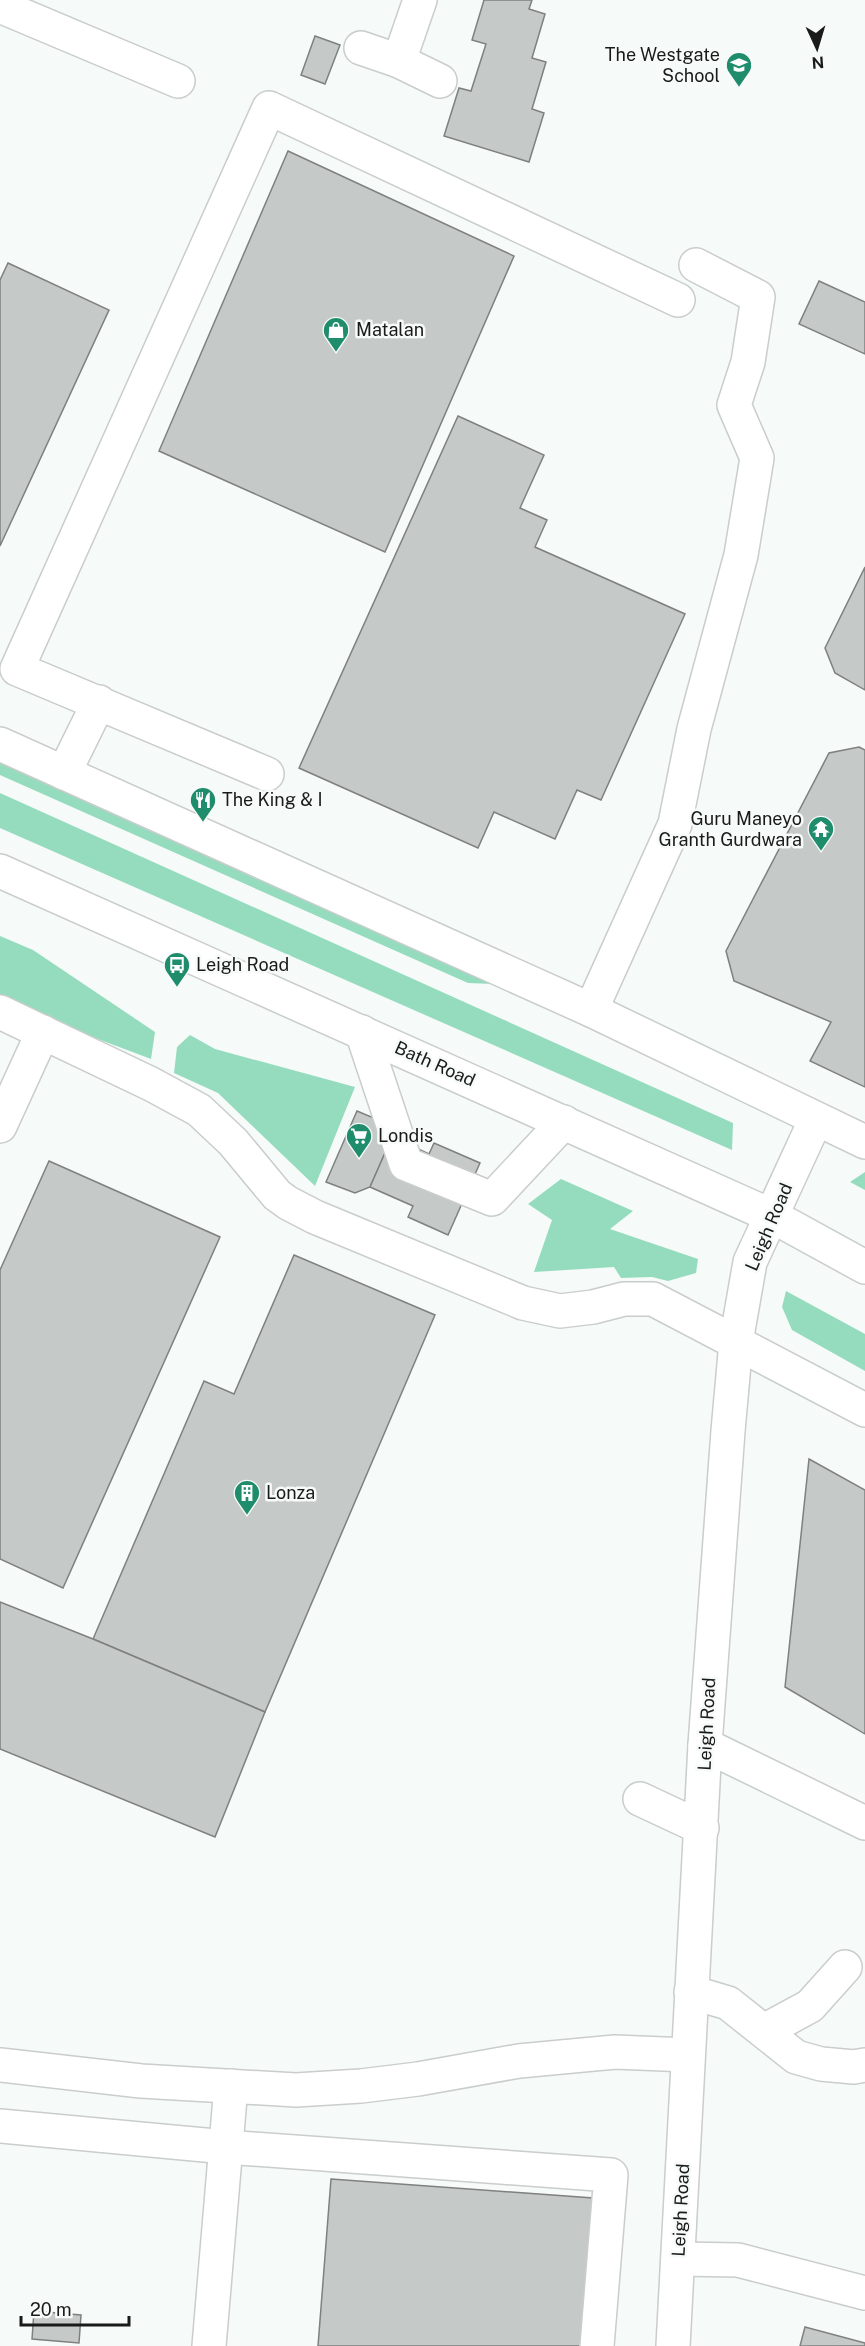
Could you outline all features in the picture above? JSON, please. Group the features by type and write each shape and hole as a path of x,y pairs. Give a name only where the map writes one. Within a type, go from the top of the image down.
{"street":[{"path":"399,61 420,0"},
{"path":"0,6 178,81"},
{"path":"361,48 399,61 440,81"},
{"path":"267,774 17,669 269,108 678,300"},
{"path":"591,1010 675,824 694,729 741,555 757,458 734,405 748,362 758,297 696,265"},
{"path":"64,773 99,702"},
{"path":"0,744 591,1010 865,1142"},
{"name":"Bath Road","path":"0,871 772,1216 865,1267"},
{"path":"0,1012 165,1090 199,1110 233,1142 277,1195 315,1217 523,1303 560,1311 593,1307 624,1299 653,1299 865,1410"},
{"path":"2,1116 44,1032"},
{"path":"363,1032 406,1164 492,1199 564,1122"},
{"name":"Leigh Road","path":"674,2346 705,1745 736,1342 750,1262 816,1119"},
{"path":"705,1745 865,1823"},
{"path":"640,1799 702,1828"},
{"path":"764,2031 810,2006 845,1967"},
{"path":"691,1992 728,2003 796,2057 821,2064 854,2067 865,2064"},
{"path":"0,2066 141,2081 296,2090 362,2086 529,2060 615,2052 688,2055"},
{"path":"209,2346 231,2086"},
{"path":"0,2126 226,2147 611,2175 597,2346"},
{"path":"679,2259 738,2260 865,2293"}],"green space":[{"path":"0,763 451,962 493,984 468,983 0,775"},
{"path":"0,793 733,1123 732,1150 0,828"},
{"path":"0,936 33,950 155,1032 151,1059 74,1030 0,998"},
{"path":"190,1035 215,1049 355,1087 315,1186 218,1093 174,1073 177,1047"},
{"path":"865,1172 865,1190 850,1182"},
{"path":"561,1179 633,1211 610,1229 698,1259 696,1273 668,1281 652,1277 621,1278 614,1267 534,1272 552,1220 528,1204"},
{"path":"786,1291 865,1334 865,1371 792,1330 782,1307"}],"building":[{"path":"484,0 532,0 529,9 545,14 532,58 546,62 532,109 544,113 529,162 444,136 459,88 471,91 486,44 472,40"},
{"path":"315,36 340,45 325,84 301,75"},
{"name":"Matalan","path":"288,151 514,256 385,552 159,451"},
{"path":"8,263 109,310 0,546 0,280"},
{"path":"819,281 865,302 865,354 799,324"},
{"path":"458,416 544,455 520,508 547,520 535,547 685,614 601,800 577,790 555,839 494,812 478,848 299,768"},
{"path":"865,567 865,690 835,673 825,648"},
{"name":"Guru Maneyo Granth Gurdwara","path":"859,747 865,750 865,1087 810,1061 831,1022 734,981 726,951 829,753"},
{"name":"Londis","path":"357,1111 381,1121 392,1137 370,1187 355,1193 326,1182"},
{"path":"392,1137 429,1154 434,1143 480,1163 448,1235 408,1217 413,1206 370,1187"},
{"path":"49,1161 220,1237 63,1588 0,1559 0,1270"},
{"name":"Lonza","path":"294,1255 435,1315 265,1712 93,1639 204,1381 234,1394"},
{"path":"809,1459 865,1490 865,1734 785,1687"},
{"path":"0,1602 265,1712 215,1837 0,1749"},
{"path":"331,2179 593,2198 582,2346 318,2346"},
{"path":"34,2311 81,2315 79,2343 32,2339"},
{"path":"805,2327 865,2343 865,2346 800,2346"}],"place":[{"name":"The Westgate School","path":"739,88"},
{"name":"Matalan","path":"336,353"},
{"name":"The King & I","path":"203,823"},
{"name":"Guru Maneyo Granth Gurdwara","path":"821,852"},
{"name":"Leigh Road","path":"177,988"},
{"name":"Londis","path":"359,1159"},
{"name":"Lonza","path":"247,1516"}]}
